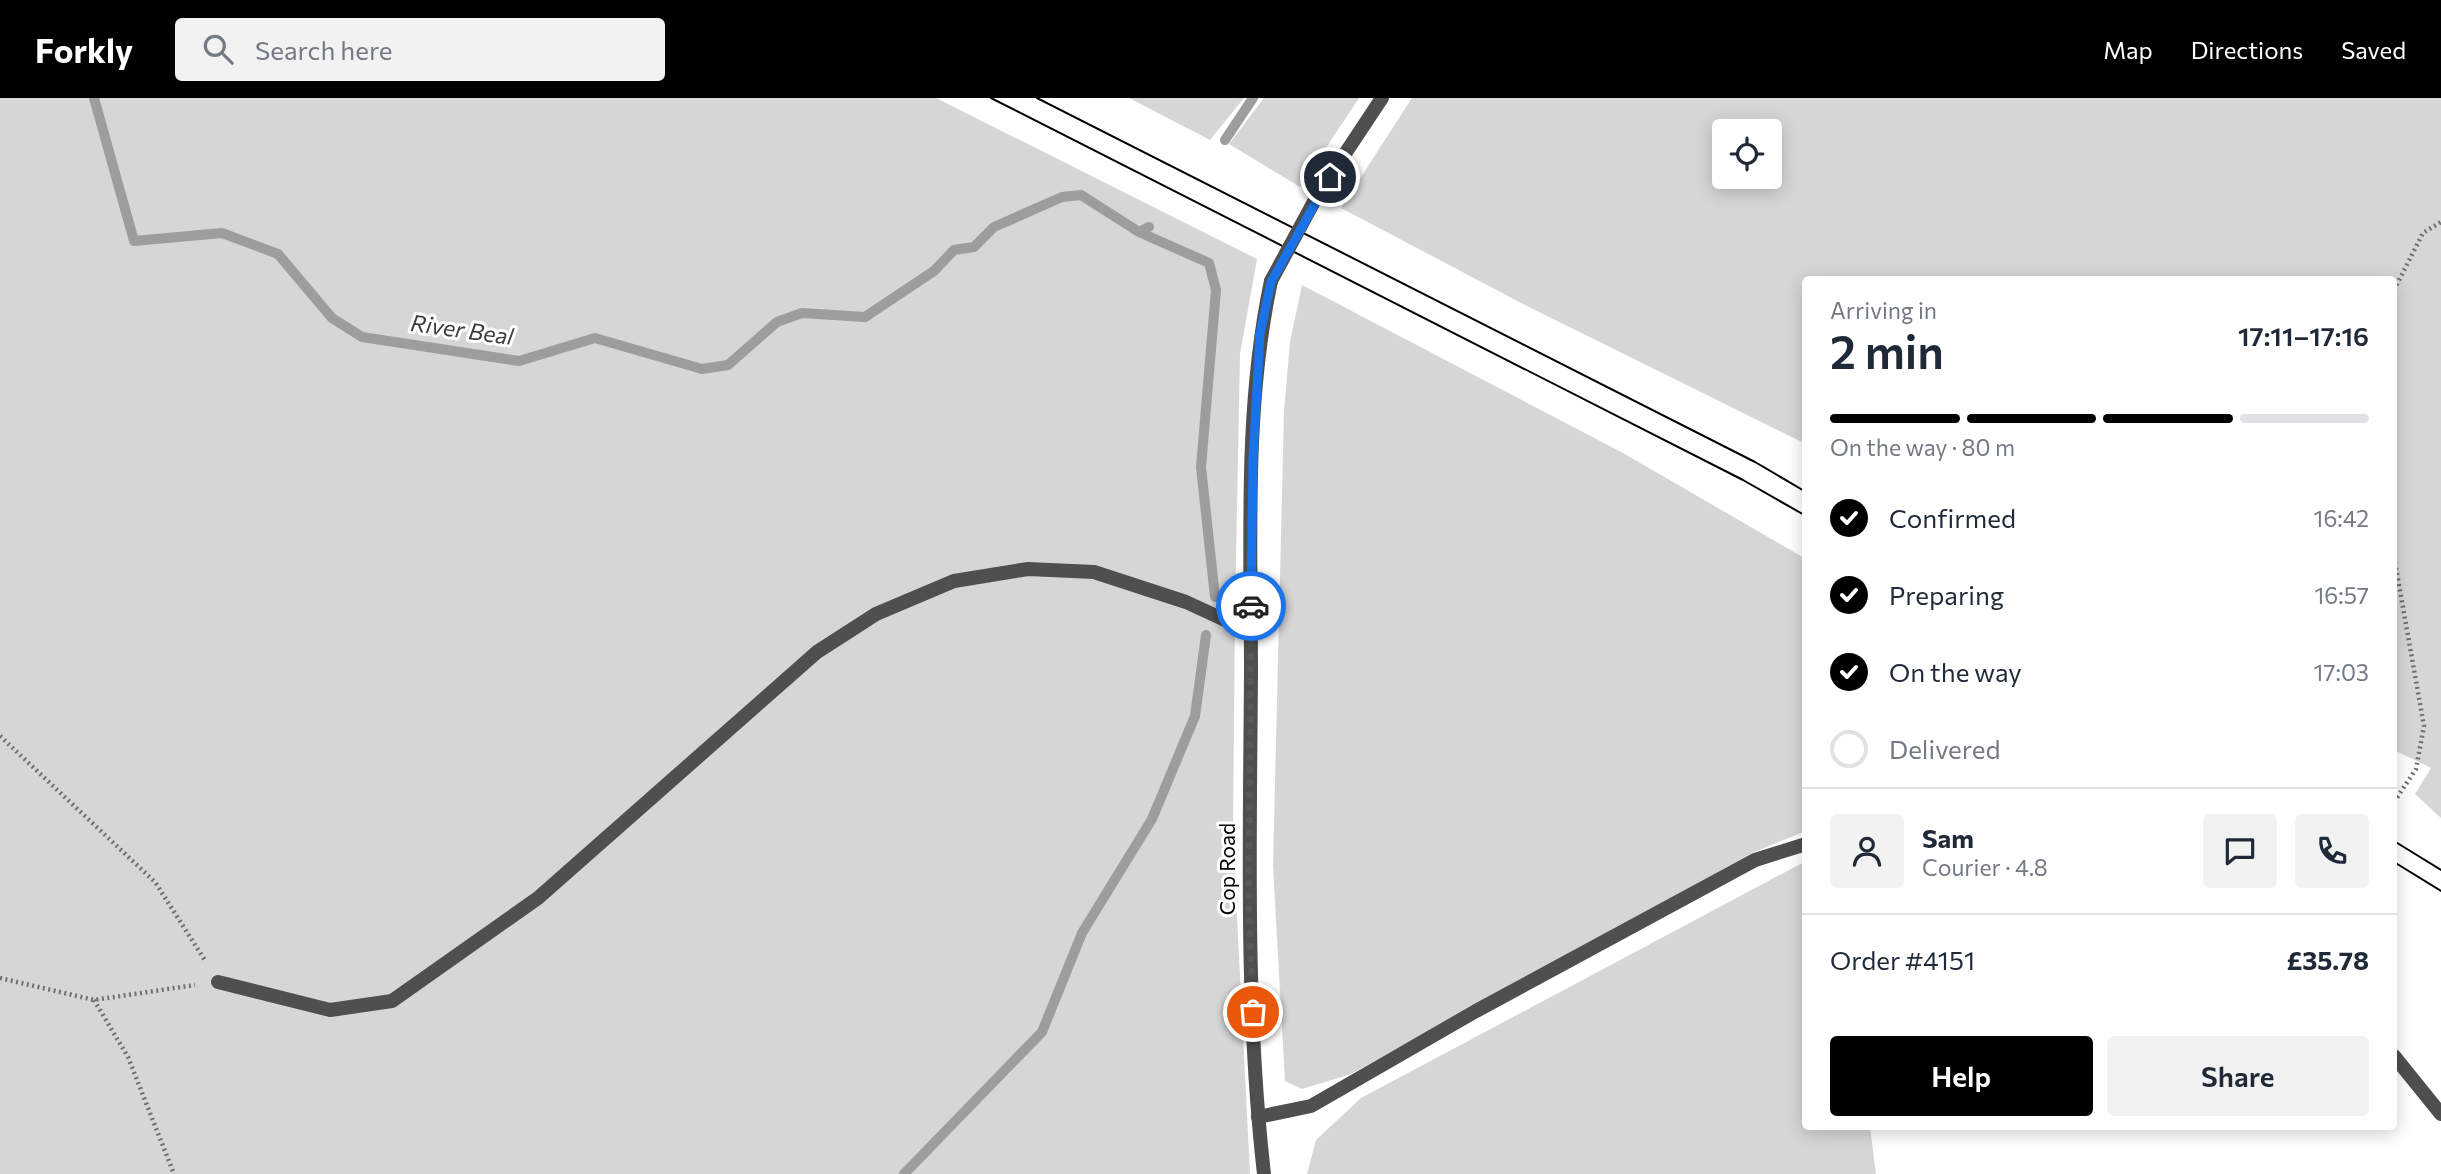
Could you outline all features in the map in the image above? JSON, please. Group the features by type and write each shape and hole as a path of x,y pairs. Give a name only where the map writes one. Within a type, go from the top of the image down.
{"street":[{"name":"Cop Road","path":"1264,1174 1258,1117 1249,908 1253,445 1260,334 1271,282 1317,196 1382,98"},
{"path":"218,982 330,1010 392,1000 538,898 817,652 876,614 954,581 1028,569 1094,572 1186,602 1251,632"},
{"path":"1258,1117 1311,1106 1476,1011 1755,860 1802,845"},
{"path":"2397,1060 2441,1114"}],"path":[{"path":"2397,284 2423,233 2441,222"},
{"path":"2397,574 2424,726 2416,769 2397,798"},
{"path":"0,736 155,882 218,982 94,1000 0,978"},
{"path":"94,1000 128,1057 174,1174"}],"shaded area":[{"path":"0,98 936,98 1257,259 1240,354 1233,837 1250,1174 0,1174"},
{"path":"1129,98 1244,98 1210,140"},
{"path":"1264,98 1359,98 1300,187 1229,144"},
{"path":"1412,98 2441,98 2441,818 2415,794 2431,768 2397,751 2397,276 1802,276 1802,442 1525,305 1341,208"},
{"path":"1302,285 1623,453 1802,557 1802,833 1754,852 1351,1074 1302,1089 1285,1081 1273,866 1284,411 1290,342"},
{"path":"1802,863 1802,1130 1870,1130 1876,1174 1307,1174 1316,1140 1361,1098"}],"waterway":[{"name":"River Beal","path":"94,98 134,241 222,233 278,254 332,318 362,337 519,361 595,338 702,369 728,365 777,322 802,313 865,317 934,271 954,250 974,247 994,227 1062,197 1081,195 1139,232 1149,227"},
{"name":"River Beal","path":"1225,140 1253,98"},
{"path":"1139,232 1209,263 1216,290 1201,467 1215,597"},
{"path":"904,1174 1042,1032 1082,933 1152,819 1195,716 1206,635"}],"tram line":[{"path":"991,98 1743,480 1802,514"},
{"path":"1037,98 1755,462 1802,490"},
{"path":"2397,843 2441,870"},
{"path":"2397,864 2441,891"}],"way so far":[{"path":"1251,606 1249,908 1253,1012"}],"route":[{"path":"1251,606 1253,459 1260,334 1271,282 1330,177"}]}
